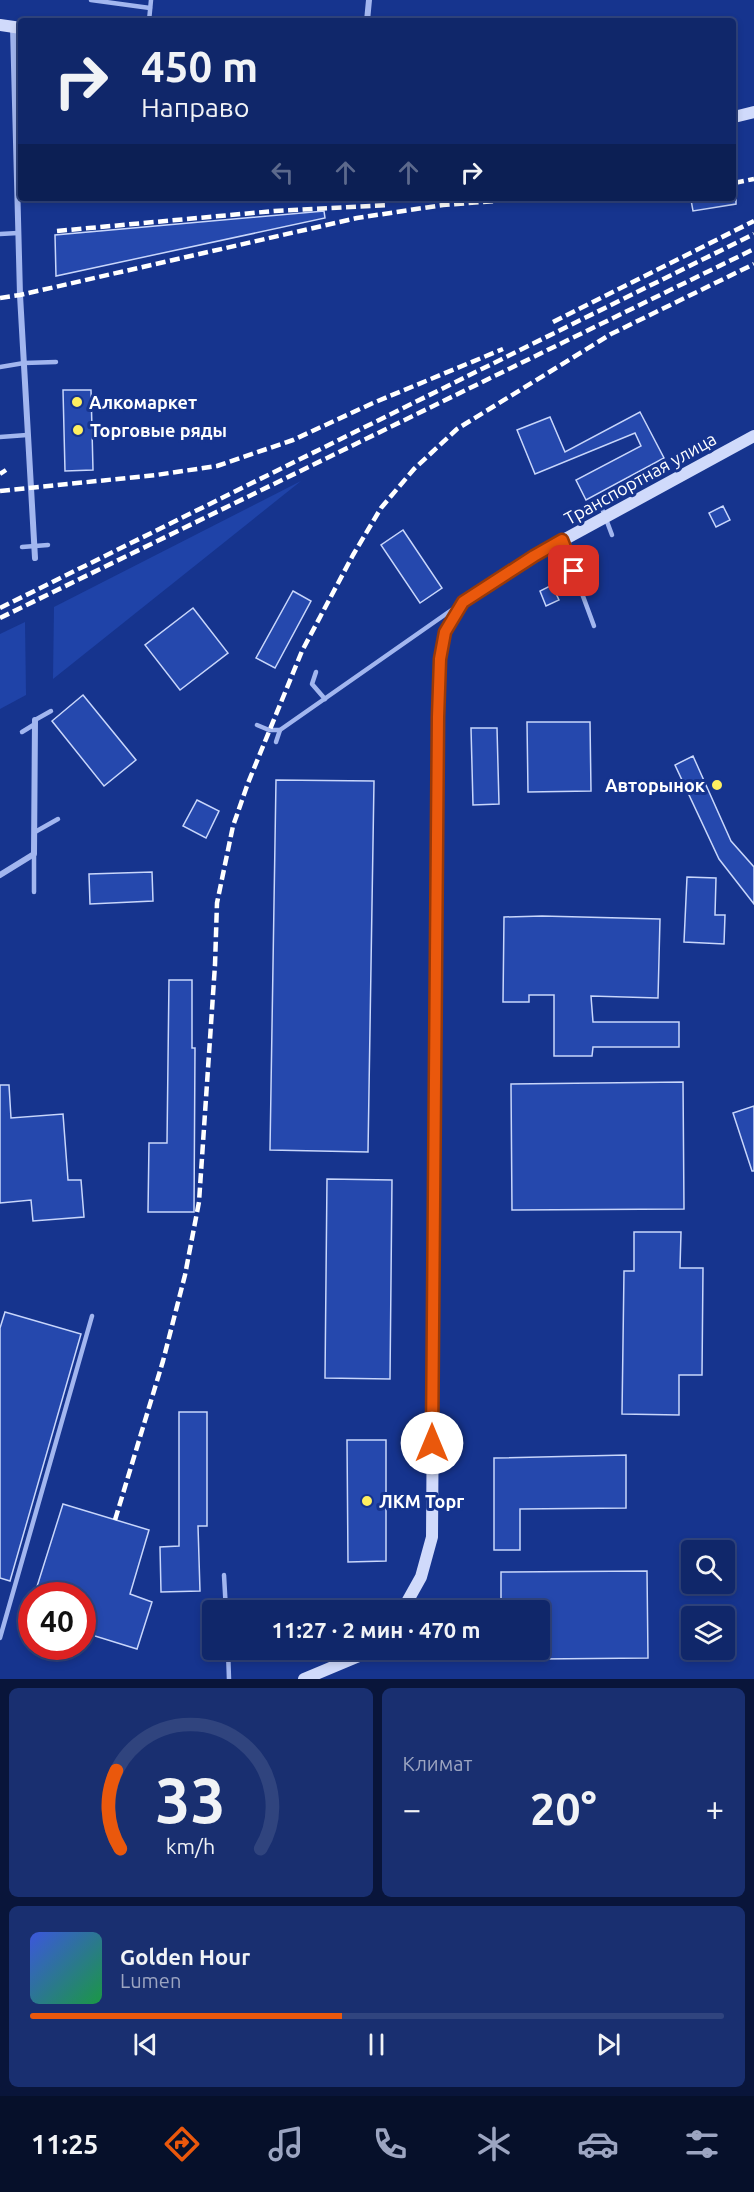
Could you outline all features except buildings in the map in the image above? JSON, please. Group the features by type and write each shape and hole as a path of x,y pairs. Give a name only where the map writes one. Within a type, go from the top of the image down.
{"street":[{"path":"367,18 369,0"},
{"path":"11,27 27,435 35,558"},
{"path":"736,116 754,112"},
{"name":"Транспортная улица","path":"408,1600 421,1577 432,1537 438,693 440,659 445,632 463,602 534,556 604,514 754,436"},
{"path":"0,875 34,854 35,722"},
{"path":"304,1679 349,1660"}],"lane":[{"path":"92,0 150,8"},
{"path":"149,18 151,0"},
{"path":"0,234 18,233"},
{"path":"0,367 24,363 56,362"},
{"path":"0,436 27,435"},
{"path":"604,514 612,535"},
{"path":"562,540 594,626"},
{"path":"22,547 48,545"},
{"path":"257,725 269,730 280,730 463,602"},
{"path":"316,672 312,684 325,699"},
{"path":"22,732 51,711"},
{"path":"276,742 280,730"},
{"path":"35,832 58,819"},
{"path":"34,854 34,892"},
{"path":"0,1638 92,1316"},
{"path":"224,1575 225,1600"},
{"path":"228,1660 229,1679"}],"shaded area":[{"path":"301,481 53,679 54,607"},
{"path":"25,622 26,695 0,709 0,634"}],"railway":[{"path":"736,183 754,179"},
{"path":"0,298 357,218 443,205 496,201"},
{"path":"57,231 274,211 389,205"},
{"path":"553,322 754,221"},
{"path":"0,608 754,234"},
{"path":"0,618 754,249"},
{"path":"115,1520 163,1361 185,1275 199,1202 217,903 233,826 248,783 302,651 381,508 414,469 457,429 611,334 754,264"},
{"path":"0,491 156,475 217,466 293,440 373,403 503,349"},
{"path":"0,474 6,470"}],"place":[{"name":"Алкомаркет","path":"77,402"},
{"name":"Торговые ряды","path":"78,430"},
{"name":"Авторынок","path":"717,785"},
{"name":"ЛКМ Торг","path":"367,1501"}],"route":[{"path":"432,1443 440,659 445,632 463,602 562,540 574,571"}]}
